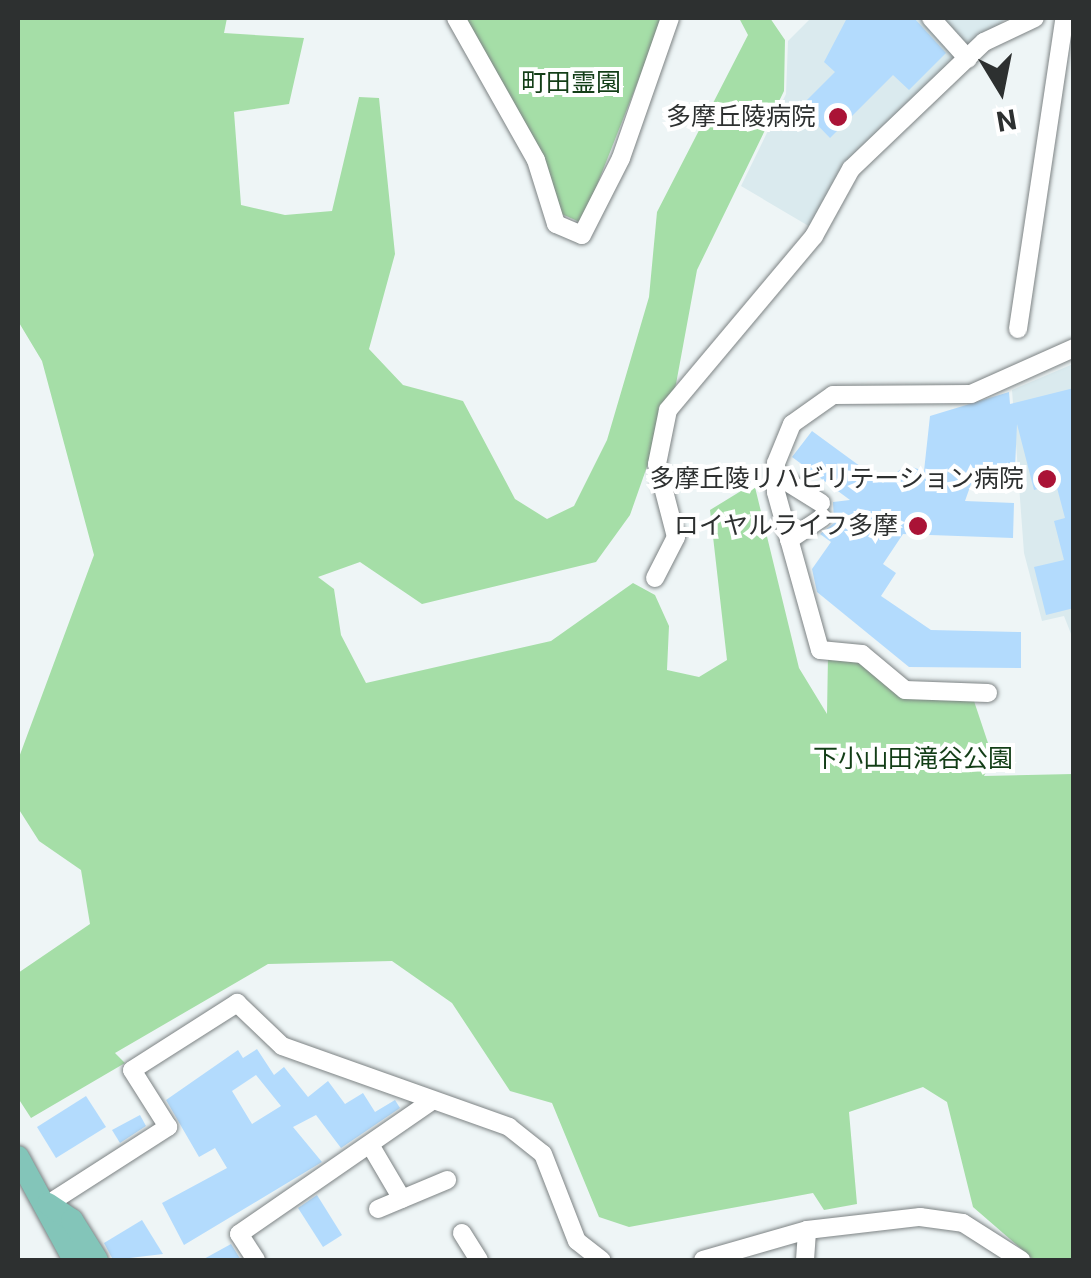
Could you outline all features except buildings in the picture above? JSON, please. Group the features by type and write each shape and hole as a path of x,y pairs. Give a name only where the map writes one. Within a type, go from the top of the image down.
{"main road":[{"path":"18,1157 48,1204 74,1260"},
{"path":"48,1204 72,1220 97,1260"}],"street":[{"path":"456,18 536,160 556,224 582,235 621,158 670,18"},
{"path":"931,18 968,59"},
{"path":"655,578 676,537 657,464 668,410 814,236 842,179 1007,26 1035,18"},
{"path":"1018,329 1062,21"},
{"path":"988,692 905,690 862,654 820,650 789,540 776,475 792,424 833,395 971,394 1074,348"},
{"path":"776,475 822,511 789,540"},
{"path":"48,1204 168,1127 132,1070 237,1003 282,1046 509,1127 543,1154 577,1241 602,1260"},
{"path":"256,1260 239,1234 372,1148 432,1101"},
{"path":"372,1148 402,1199"},
{"path":"378,1209 447,1180"},
{"path":"703,1260 806,1230 920,1217 963,1223 1021,1260"},
{"path":"805,1260 806,1230"},
{"path":"462,1233 478,1260"}],"shaded area":[{"name":"多摩丘陵病院","path":"811,18 1004,20 842,167 812,228 741,186 786,94 788,41"},
{"name":"多摩丘陵リハビリテーション病院","path":"1073,364 1073,639 1064,616 1042,621 1024,553 1012,390"}],"green space":[{"name":"下小山田滝谷公園","path":"18,18 227,18 224,33 304,38 289,104 234,112 241,205 285,215 332,211 359,97 379,98 395,254 369,349 403,385 463,401 515,499 547,519 574,506 607,440 649,297 657,212 748,35 739,18 770,18 785,40 784,91 697,270 676,384 630,515 596,562 422,604 360,562 318,577 334,589 341,635 366,683 551,641 633,583 655,595 669,626 667,670 699,677 727,660 710,510 754,483 799,668 827,714 828,655 849,654 898,696 974,701 993,758 984,776 1073,774 1073,1260 1034,1260 973,1207 947,1102 923,1087 849,1112 857,1204 824,1210 813,1193 629,1227 599,1217 552,1103 510,1091 452,1003 392,961 268,964 115,1053 125,1063 31,1118 18,1098 18,973 90,924 81,870 39,841 18,808 18,760 94,555 42,361 18,321"},
{"name":"町田霊園","path":"463,18 663,18 582,223 557,212"}],"place":[{"name":"多摩丘陵病院","path":"838,117"},
{"name":"多摩丘陵リハビリテーション病院","path":"1047,479"},
{"name":"ロイヤルライフ多摩","path":"918,526"}]}
